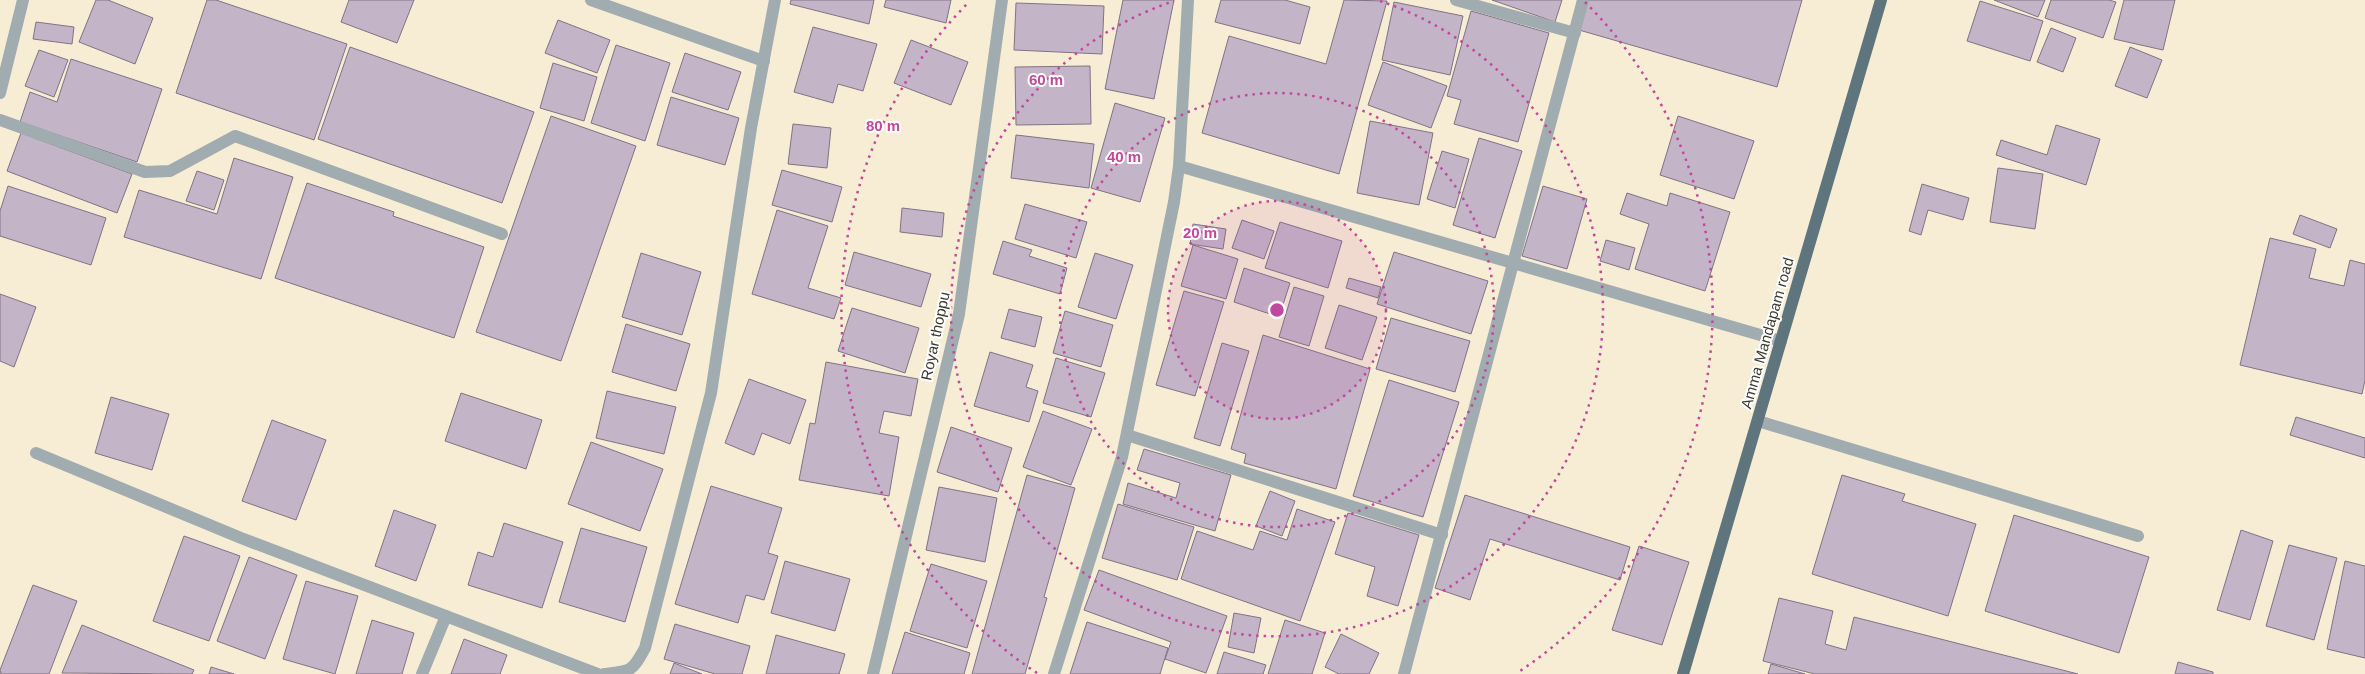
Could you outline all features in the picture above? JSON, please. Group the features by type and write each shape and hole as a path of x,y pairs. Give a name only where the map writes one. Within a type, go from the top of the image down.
{"main road":[{"name":"Amma Mandapam road","path":"1683,674 1880,0"}],"street":[{"path":"0,92 23,0"},
{"path":"591,0 764,61"},
{"path":"604,674 624,672 635,667 645,648 711,393 752,128 775,0"},
{"name":"Royar thoppu","path":"872,674 959,314 1002,0"},
{"path":"1054,674 1122,457 1174,202 1178,166 1188,0"},
{"path":"1456,0 1574,33"},
{"path":"1404,674 1583,0"},
{"path":"0,120 146,172 170,171 235,136 502,234"},
{"path":"1178,166 1781,341"},
{"path":"1758,421 2138,536"},
{"path":"1127,435 1442,535"},
{"path":"36,453 242,538 598,674"},
{"path":"422,674 446,616"}],"building":[{"path":"96,0 108,0 153,18 135,64 79,42"},
{"path":"207,0 216,0 347,44 314,140 176,93"},
{"path":"349,0 414,0 397,43 341,22"},
{"path":"791,0 874,0 869,24 790,4"},
{"path":"886,0 951,0 946,23 884,7"},
{"path":"1123,0 1174,0 1154,99 1105,89"},
{"path":"1221,0 1285,0 1310,7 1300,44 1215,22"},
{"path":"1344,0 1387,1 1339,174 1202,133 1229,36 1326,64"},
{"path":"1492,0 1562,0 1555,22"},
{"path":"1588,0 1802,0 1777,87 1579,30"},
{"path":"1994,0 2045,0 2038,17"},
{"path":"2051,0 2109,0 2116,2 2103,38 2045,18"},
{"path":"2124,0 2175,0 2163,50 2114,39"},
{"path":"1980,1 2043,21 2030,61 1967,41"},
{"path":"1394,2 1463,16 1450,75 1382,60"},
{"path":"1016,3 1104,6 1102,54 1014,50"},
{"path":"1471,11 1549,33 1518,142 1454,124 1461,100 1447,96"},
{"path":"558,20 610,40 597,73 545,53"},
{"path":"36,22 74,27 72,44 33,39"},
{"path":"813,27 877,44 863,91 838,84 833,103 794,92"},
{"path":"2051,28 2076,38 2063,72 2037,62"},
{"path":"911,40 968,62 951,105 894,83"},
{"path":"616,45 670,63 645,141 591,123"},
{"path":"350,47 534,112 502,203 318,139"},
{"path":"2130,47 2162,60 2147,98 2115,86"},
{"path":"39,50 68,60 54,97 25,86"},
{"path":"685,53 741,72 728,110 672,92"},
{"path":"71,59 162,89 137,162 20,122 30,92 57,102"},
{"path":"1383,62 1447,86 1431,128 1368,105"},
{"path":"553,63 597,77 584,121 540,108"},
{"path":"1090,66 1091,124 1016,125 1015,67"},
{"path":"671,97 739,118 725,165 657,145"},
{"path":"1115,103 1165,118 1140,202 1091,188"},
{"path":"551,116 636,146 561,361 476,332"},
{"path":"1678,116 1754,141 1734,199 1660,175"},
{"path":"1370,121 1433,133 1419,205 1357,193"},
{"path":"793,124 831,128 827,168 788,164"},
{"path":"2056,125 2100,139 2086,185 1996,155 2001,140 2047,155"},
{"path":"21,133 132,174 117,213 7,171"},
{"path":"1016,135 1094,144 1089,188 1011,178"},
{"path":"1479,138 1522,151 1495,238 1453,225"},
{"path":"1442,151 1469,159 1455,208 1427,199"},
{"path":"234,158 293,177 261,279 124,237 139,190 217,214"},
{"path":"1998,168 2043,174 2035,229 1990,222"},
{"path":"782,170 842,187 832,222 772,205"},
{"path":"197,171 224,180 214,210 186,201"},
{"path":"307,183 394,212 393,216 484,247 454,338 275,278"},
{"path":"1922,184 1969,198 1963,220 1928,210 1921,235 1909,231"},
{"path":"8,186 106,218 91,265 0,236 0,211"},
{"path":"1543,186 1587,199 1567,269 1522,256"},
{"path":"1627,193 1667,206 1670,193 1730,212 1705,291 1635,269 1649,224 1620,214"},
{"path":"1025,204 1087,222 1076,258 1015,239"},
{"path":"902,208 944,213 942,237 900,232"},
{"path":"777,210 828,226 808,288 841,298 834,319 752,294"},
{"path":"2300,215 2337,229 2330,248 2293,234"},
{"path":"1242,220 1274,231 1264,259 1232,248"},
{"path":"1280,222 1342,241 1328,288 1265,268"},
{"path":"1193,224 1226,229 1223,249 1190,244"},
{"path":"2270,238 2316,249 2309,278 2344,286 2350,260 2365,264 2365,380 2362,394 2240,365"},
{"path":"1606,240 1635,248 1629,270 1600,261"},
{"path":"1003,241 1032,250 1029,256 1067,268 1060,294 993,274"},
{"path":"1193,245 1238,259 1226,299 1181,286"},
{"path":"854,252 931,274 921,307 845,285"},
{"path":"1394,252 1488,281 1471,334 1377,304"},
{"path":"641,253 701,272 682,335 622,317"},
{"path":"1095,253 1133,265 1116,319 1078,307"},
{"path":"1244,268 1290,283 1279,317 1234,302"},
{"path":"1349,278 1381,287 1378,298 1346,288"},
{"path":"1294,287 1324,296 1309,346 1279,337"},
{"path":"1184,291 1224,302 1195,396 1156,385"},
{"path":"0,294 36,307 14,367 0,361"},
{"path":"1339,305 1377,317 1362,360 1325,348"},
{"path":"852,308 919,328 905,373 838,351"},
{"path":"1009,309 1042,317 1035,347 1001,338"},
{"path":"1065,311 1113,325 1101,367 1053,353"},
{"path":"1391,318 1470,341 1455,392 1376,369"},
{"path":"626,324 690,344 676,391 612,372"},
{"path":"1263,335 1370,369 1336,489 1244,463 1246,454 1231,449"},
{"path":"1222,343 1249,351 1220,446 1194,438"},
{"path":"990,352 1033,365 1026,387 1038,391 1029,422 974,406"},
{"path":"1056,358 1105,373 1091,417 1043,403"},
{"path":"826,362 918,379 911,416 884,411 879,433 899,437 889,496 799,480 810,423 815,424"},
{"path":"749,379 806,400 790,444 762,433 754,455 725,443"},
{"path":"1389,380 1459,402 1423,517 1353,496"},
{"path":"607,391 676,407 664,454 596,438"},
{"path":"461,393 542,420 526,469 445,441"},
{"path":"111,397 169,414 152,470 95,453"},
{"path":"1043,411 1092,429 1071,485 1023,467"},
{"path":"2296,417 2365,438 2365,458 2290,435"},
{"path":"272,420 326,440 296,520 242,501"},
{"path":"951,427 1012,448 998,492 937,472"},
{"path":"591,442 663,469 640,531 568,504"},
{"path":"1144,449 1231,475 1215,531 1123,504 1128,483 1176,498 1180,483 1137,470"},
{"path":"1027,475 1075,488 1044,597 1047,598 1025,674 972,674"},
{"path":"1842,475 1905,494 1902,501 1976,524 1948,616 1812,574"},
{"path":"711,486 782,508 768,553 778,556 764,600 746,595 738,623 675,604"},
{"path":"939,487 997,498 985,562 926,550"},
{"path":"1270,491 1295,501 1282,536 1256,526"},
{"path":"1465,495 1630,547 1620,580 1490,539 1470,600 1435,588"},
{"path":"1118,504 1194,527 1177,580 1102,558"},
{"path":"1297,509 1335,522 1300,621 1181,579 1197,531 1253,550 1260,531 1287,540"},
{"path":"394,510 436,525 416,581 375,566"},
{"path":"1348,513 1419,535 1398,606 1367,596 1375,567 1335,554"},
{"path":"2014,515 2149,557 2119,653 1985,611"},
{"path":"504,523 563,542 542,608 468,585 478,552 493,557"},
{"path":"581,528 647,547 625,622 559,602"},
{"path":"2241,530 2273,541 2250,620 2217,610"},
{"path":"184,536 240,556 209,641 153,621"},
{"path":"2289,545 2337,558 2314,640 2266,626"},
{"path":"1639,546 1689,562 1662,645 1612,630"},
{"path":"249,557 297,575 265,659 217,641"},
{"path":"785,561 850,579 835,631 771,613"},
{"path":"2345,561 2365,566 2365,658 2327,649"},
{"path":"931,564 987,581 967,648 910,631"},
{"path":"1099,570 1227,616 1206,673 1165,659 1171,642 1084,610"},
{"path":"306,581 358,596 335,674 283,659"},
{"path":"33,585 77,601 49,674 1,674 0,670"},
{"path":"1779,598 1833,611 1825,644 1846,650 1854,617 2078,674 1815,674 1763,661"},
{"path":"1234,613 1261,618 1254,653 1228,647"},
{"path":"372,620 414,633 402,674 356,674"},
{"path":"1285,620 1325,633 1312,674 1268,674"},
{"path":"1087,622 1168,648 1160,674 1070,674"},
{"path":"675,624 750,646 742,674 715,674 664,659"},
{"path":"82,625 194,670 192,674 62,673"},
{"path":"905,632 970,653 964,674 892,674"},
{"path":"1341,634 1379,653 1369,674 1339,674 1325,667"},
{"path":"776,635 845,654 839,674 766,674"},
{"path":"464,639 507,655 500,674 451,674"},
{"path":"1224,652 1266,665 1263,674 1217,674"},
{"path":"2178,662 2213,672 2213,674 2175,674"},
{"path":"674,663 702,674 670,674"},
{"path":"1771,664 1805,674 1768,674"},
{"path":"211,667 234,674 209,674"}]}
